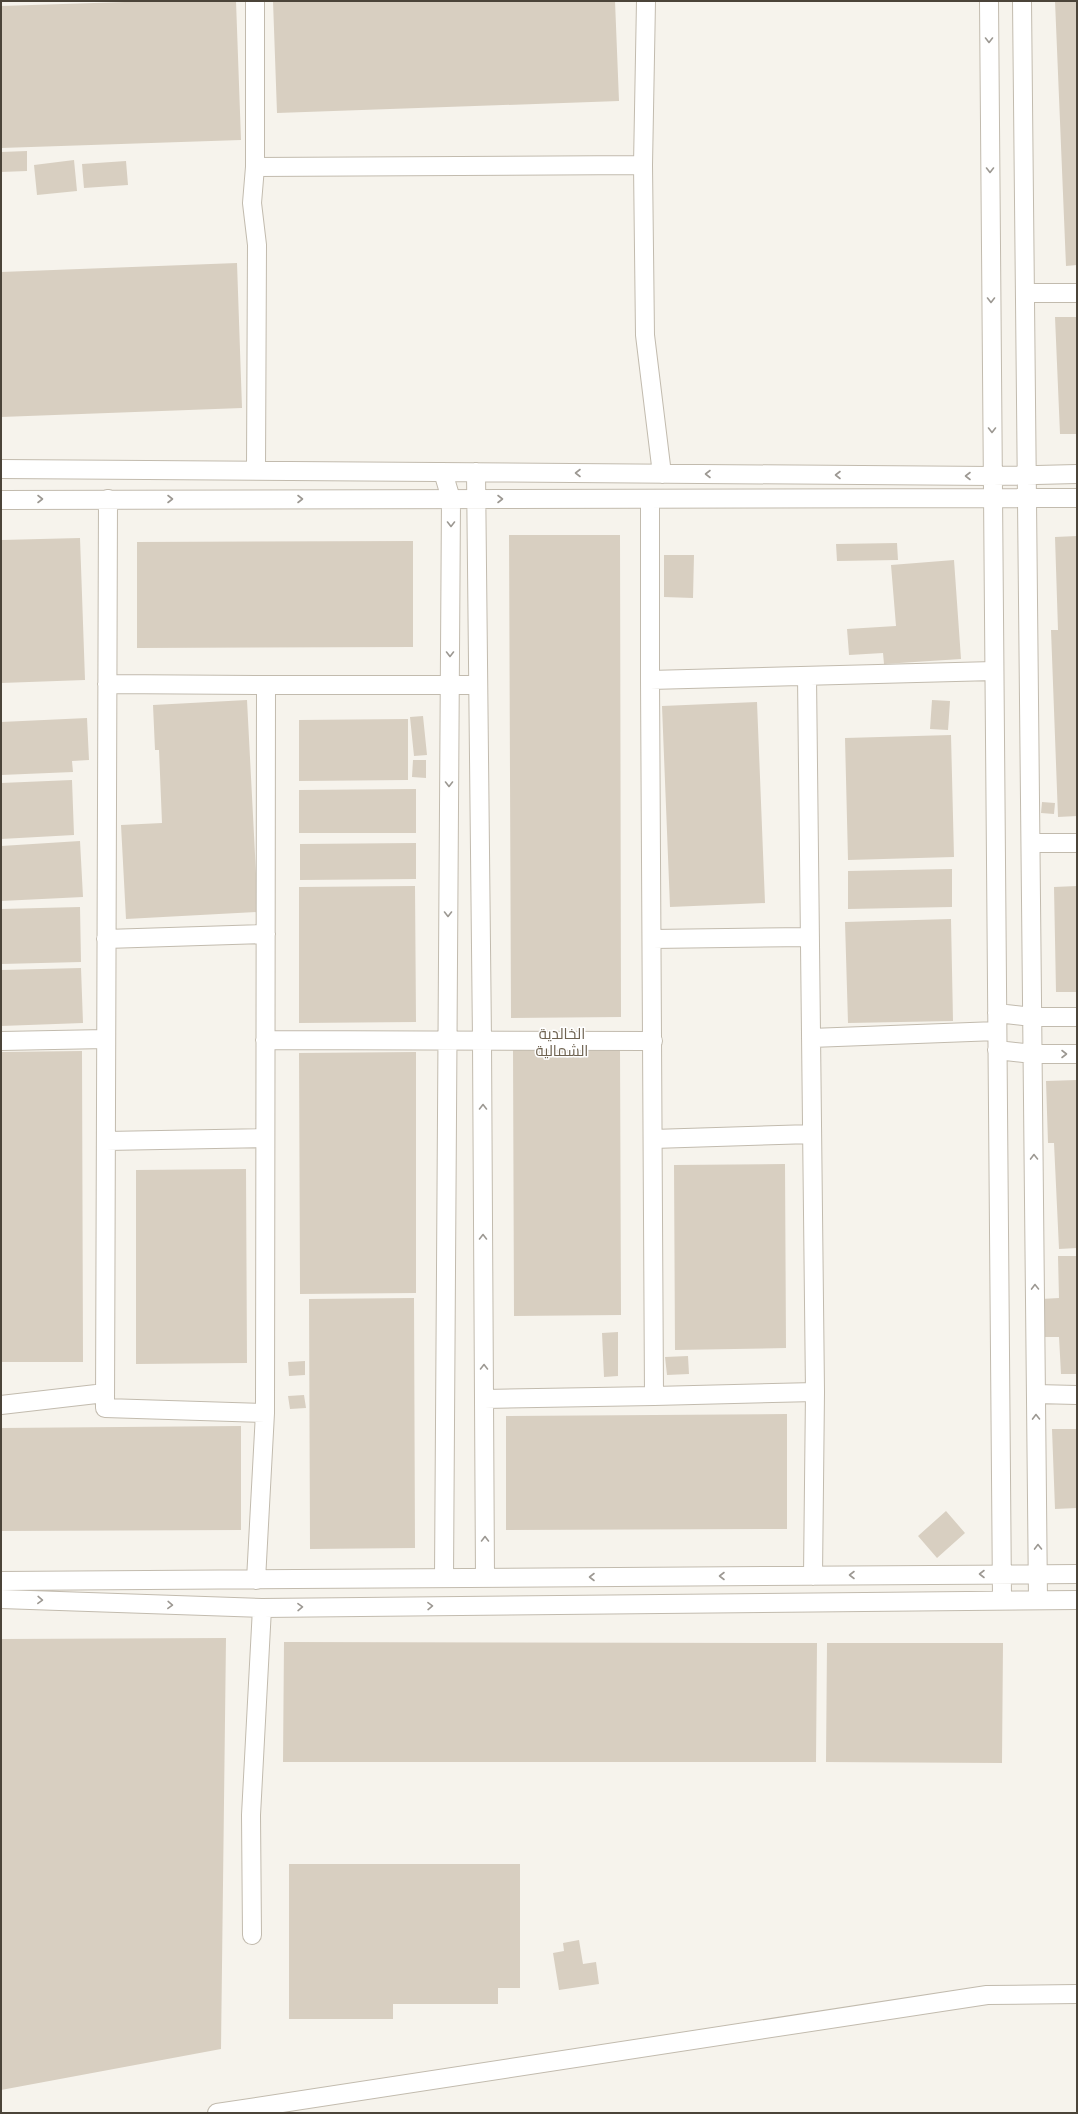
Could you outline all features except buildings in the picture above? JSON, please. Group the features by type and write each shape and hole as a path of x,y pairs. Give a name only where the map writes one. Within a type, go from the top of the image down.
{"street":[{"path":"255,1 255,167 252,203 257,245 256,470"},
{"path":"646,1 643,165 645,335 662,474"},
{"path":"989,1 1002,1600"},
{"path":"1022,1 1038,1600"},
{"path":"255,167 643,165"},
{"path":"1025,293 1077,293"},
{"path":"1,469 992,476 1077,474"},
{"path":"443,472 451,499 444,1578"},
{"path":"476,472 477,685 482,1041 485,1578"},
{"path":"650,498 654,1396"},
{"path":"1,500 1077,498"},
{"path":"108,499 105,1408 265,1413"},
{"path":"650,680 994,671"},
{"path":"807,676 815,1392 813,1576"},
{"path":"107,684 477,685"},
{"path":"256,1580 265,1413 266,685"},
{"path":"1031,843 1077,843"},
{"path":"106,939 266,934"},
{"path":"652,939 810,937"},
{"path":"997,1013 1032,1017 1077,1017"},
{"path":"811,1038 997,1031"},
{"path":"1,1041 106,1039"},
{"path":"265,1040 447,1039 482,1041 653,1041"},
{"path":"997,1050 1033,1054 1077,1054"},
{"path":"652,1139 812,1134"},
{"path":"106,1142 265,1138"},
{"path":"484,1399 815,1392"},
{"path":"1,1405 105,1393"},
{"path":"1036,1394 1077,1395"},
{"path":"1,1581 1077,1574"},
{"path":"1,1599 262,1608 1077,1600"},
{"path":"252,1935 251,1815 262,1608"},
{"path":"217,2113 987,1995 1077,1994"}],"district":[{"name":"الخالدية الشمالية","path":"562,1042"}]}
